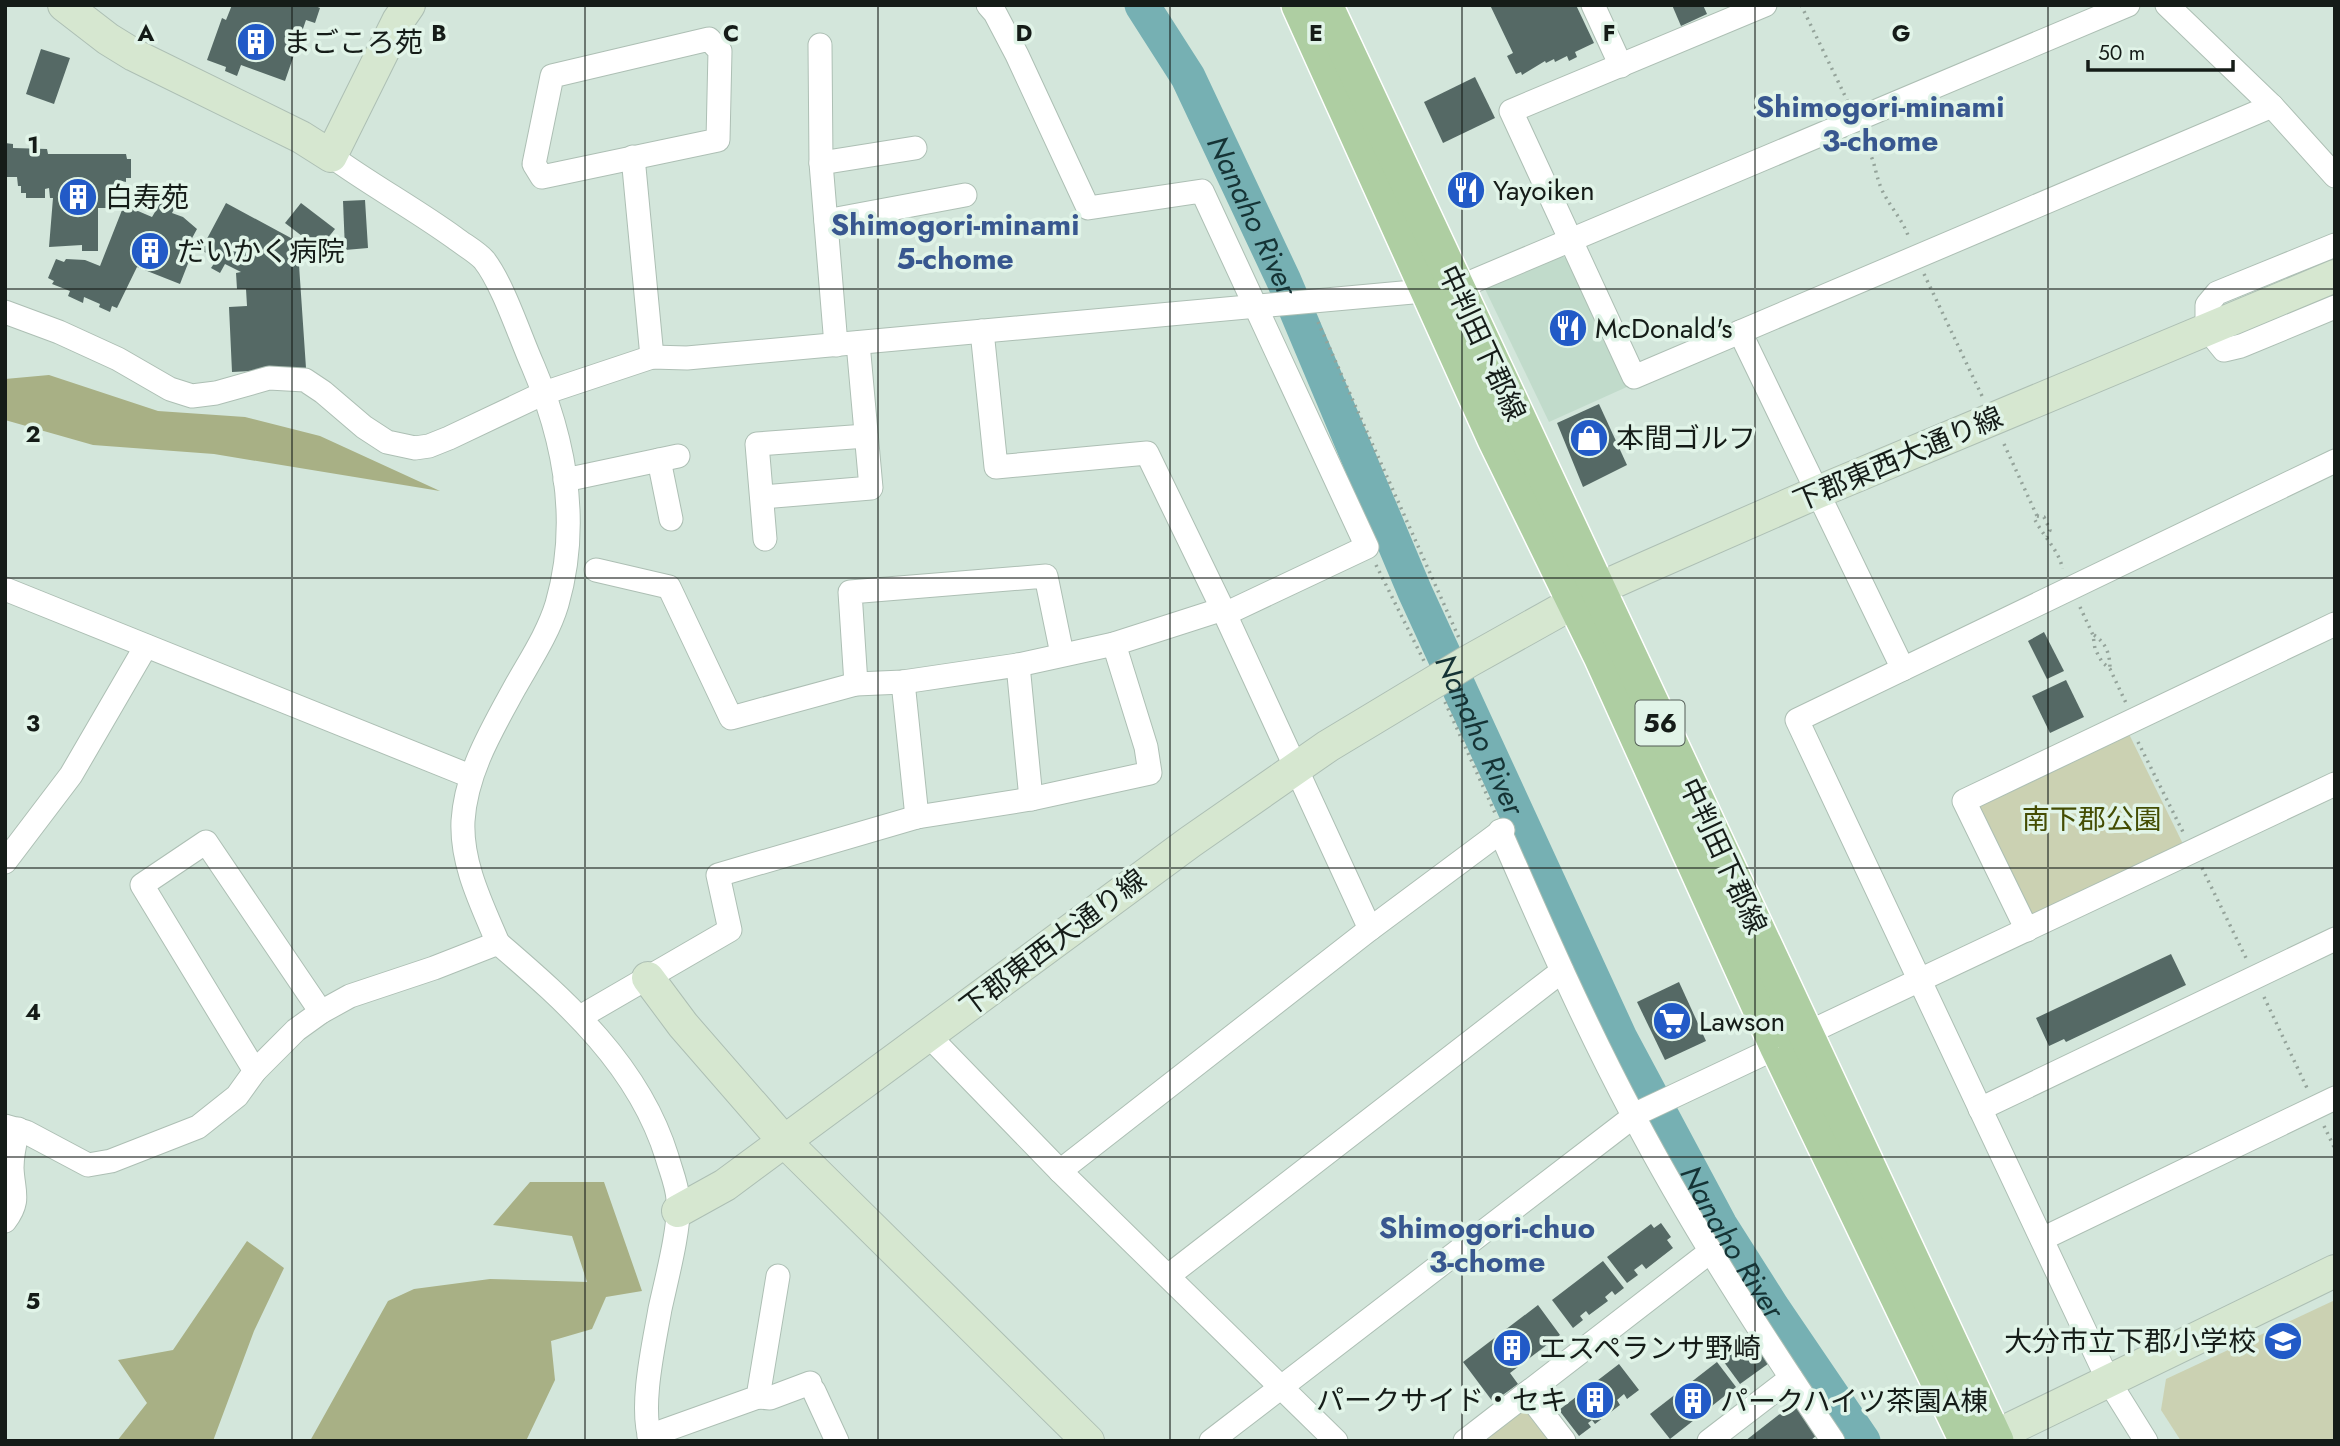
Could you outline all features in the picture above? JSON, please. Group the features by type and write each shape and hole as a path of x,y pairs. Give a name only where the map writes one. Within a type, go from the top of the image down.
{"main road":[{"name":"中判田下郡線","path":"1322,11 1352,128 1443,289 1495,439 1586,596 1792,1041 1985,1439"}],"street":[{"path":"64,5 134,55 301,137 413,208 484,260 501,292 544,393 560,444 568,534 564,571 556,606 542,639 470,776 463,823 470,872 498,943 580,1017 617,1060 643,1101 664,1148 676,1190 678,1212 651,1362 647,1428 650,1439 758,1397 770,1398 812,1387 837,1441"},
{"path":"331,156 380,54 409,5"},
{"path":"596,570 669,587 731,718 856,684 903,682 1018,665 1114,644 1224,611 1367,547 1262,306 1202,191 1088,208 1017,55 988,5"},
{"path":"1593,5 1621,66"},
{"path":"1765,5 1511,111 1634,377 2272,106"},
{"path":"5,312 59,332 118,359 170,389 192,396 216,393 269,378 305,380 387,442 421,449 544,393 652,357 687,358 1443,289 1571,240 2128,5"},
{"path":"2167,5 2272,106 2335,176"},
{"path":"709,39 720,51 718,140 633,157 542,177 534,164 552,76 709,39"},
{"path":"762,497 871,488 866,436 826,222 821,163 820,45"},
{"path":"821,163 915,148"},
{"path":"633,157 652,357"},
{"path":"826,222 965,195"},
{"path":"2335,245 2217,293 2207,305 2207,329 2224,350 2241,346 2335,307"},
{"name":"下郡東西大通り線","path":"678,1212 725,1185 1136,881 1366,721 1434,681 1465,652 1818,492 2335,276"},
{"path":"982,331 996,467 1147,453 1224,611 1370,929"},
{"path":"1740,332 1903,669"},
{"path":"765,539 757,444 866,436"},
{"path":"565,480 668,458 671,519"},
{"path":"2146,1441 2108,1380 1797,720 2335,461"},
{"path":"856,684 850,592 1046,576 1062,654"},
{"path":"5,589 470,776"},
{"path":"2027,930 1964,801 2335,624"},
{"path":"580,1017 730,930 718,875 917,817 1031,799 1150,773 1146,747 1114,644"},
{"path":"5,862 71,775 146,646"},
{"path":"1018,665 1031,799"},
{"path":"903,682 917,817"},
{"path":"1211,1441 1636,1114 2335,784"},
{"path":"1060,1171 1370,929 1501,831 1562,971 1636,1114 1712,1251 1833,1441"},
{"path":"255,1071 142,885 206,842 321,1012"},
{"path":"1980,1109 2335,939"},
{"path":"11,1127 88,1165 111,1161 198,1127 236,1096 255,1071 296,1030 321,1012 350,996 498,943"},
{"path":"1168,1276 1562,971"},
{"path":"648,978 683,1026 784,1141 1088,1441"},
{"path":"929,1035 1060,1171 1336,1441"},
{"path":"2042,1239 2323,1099"},
{"path":"5,1222 16,1205 11,1127"},
{"path":"1465,1441 1712,1251"},
{"path":"1985,1439 2335,1271"},
{"path":"758,1397 778,1276"},
{"path":"1709,1441 1791,1378"},
{"path":"1528,1393 1564,1441"}],"path":[{"path":"1801,5 1849,105"},
{"path":"1856,131 1858,138 1874,159 1880,186 1905,227 1909,239"},
{"path":"1920,266 1982,396"},
{"path":"1307,301 1465,652"},
{"path":"2004,444 2038,516"},
{"path":"2038,516 2035,520 2062,563 2064,575"},
{"path":"2038,516 2044,517 2050,530 2046,537"},
{"path":"1367,547 1434,681 1501,831"},
{"path":"2077,601 2093,635 2095,649 2102,662 2110,669 2130,711"},
{"path":"2093,635 2102,640 2110,657 2110,669"},
{"path":"2137,740 2188,844"},
{"path":"2197,856 2252,970"},
{"path":"2259,985 2323,1099"},
{"path":"2322,1123 2335,1149"}],"shaded area":[{"path":"1557,255 1570,259 1629,386 1549,422 1484,287"}],"green space":[{"path":"49,375 158,411 245,417 320,436 440,491 214,454 93,445 5,420 5,379"},
{"name":"南下郡公園","path":"2128,732 2183,844 2036,915 2026,912 1979,811 1982,802"},
{"path":"530,1182 604,1182 642,1291 606,1297 592,1329 551,1341 555,1380 526,1441 310,1441 388,1301 414,1289 490,1279 587,1282 572,1236 493,1225"},
{"path":"247,1241 284,1268 254,1331 213,1441 117,1441 147,1403 118,1360 173,1350"},
{"name":"大分市立下郡小学校","path":"2335,1300 2335,1441 2181,1441 2161,1410 2166,1379"},
{"path":"1522,1406 1558,1441 1478,1441"}],"building":[{"name":"まごころ苑","path":"232,5 313,5 320,8 315,23 306,20 285,81 241,65 237,76 225,71 226,67 207,60 222,18 226,20"},
{"path":"1490,5 1576,5 1594,43 1575,52 1577,57 1569,61 1567,56 1555,62 1554,59 1546,63 1545,61 1522,75 1521,72 1516,74 1507,56 1513,53"},
{"path":"1672,5 1703,5 1707,14 1681,26"},
{"path":"41,49 70,58 54,104 26,94"},
{"path":"1475,77 1495,118 1443,143 1424,102"},
{"name":"白寿苑","path":"5,143 13,144 13,148 47,149 48,154 126,154 127,159 131,159 131,178 126,178 126,182 121,181 122,196 106,196 107,208 98,208 98,251 82,251 82,245 49,247 53,198 50,198 49,188 45,189 45,198 26,198 26,193 21,193 21,186 18,186 17,177 5,177"},
{"path":"365,200 368,248 345,250 343,201"},
{"name":"だいかく病院","path":"161,202 175,207 172,213 183,217 197,229 191,240 196,243 180,284 137,267 117,308 112,306 110,312 84,297 83,303 68,296 70,291 52,284 54,281 48,278 56,259 64,262 66,259 85,260 100,266 124,205 152,217"},
{"path":"226,203 302,244 298,250 306,368 232,372 229,307 247,306 246,289 237,289 236,273 241,272 225,264 220,273 211,268 217,259 201,250"},
{"path":"301,203 335,229 319,249 285,223"},
{"name":"本間ゴルフ","path":"1599,404 1627,465 1583,487 1557,423"},
{"path":"2044,632 2064,671 2047,679 2028,641"},
{"path":"2066,680 2084,717 2050,733 2032,696"},
{"path":"2171,954 2186,985 2066,1042 2064,1039 2049,1046 2036,1018"},
{"name":"Lawson","path":"1679,982 1706,1041 1665,1060 1637,1002"},
{"path":"1661,1223 1671,1237 1667,1240 1673,1248 1646,1269 1642,1264 1634,1270 1638,1275 1627,1283 1607,1257 1651,1224 1654,1228"},
{"path":"1603,1261 1624,1288 1615,1295 1612,1291 1605,1297 1608,1301 1589,1315 1586,1311 1580,1316 1583,1320 1573,1328 1552,1300"},
{"name":"エスペランサ野崎","path":"1538,1305 1560,1335 1510,1373 1518,1384 1493,1402 1463,1362"},
{"path":"1752,1335 1772,1361 1740,1384 1721,1358"},
{"name":"パークハイツ茶園A棟","path":"1717,1362 1736,1387 1670,1439 1650,1414"},
{"name":"パークサイド・セキ","path":"1619,1364 1639,1390 1627,1399 1624,1394 1617,1400 1620,1405 1595,1424 1592,1420 1588,1423 1591,1427 1579,1436 1559,1410"},
{"path":"1794,1403 1818,1434 1810,1441 1745,1441"}],"waterway":[{"name":"Nanaho River","path":"1142,5 1188,77 1284,281 1415,592 1620,1038 1720,1225 1863,1441"}],"place":[{"name":"まごころ苑","path":"256,42"},
{"name":"Yayoiken","path":"1466,190"},
{"name":"白寿苑","path":"78,197"},
{"name":"だいかく病院","path":"150,251"},
{"name":"McDonald's","path":"1568,328"},
{"name":"本間ゴルフ","path":"1589,438"},
{"name":"Lawson","path":"1672,1021"},
{"name":"大分市立下郡小学校","path":"2283,1341"},
{"name":"エスペランサ野崎","path":"1512,1348"},
{"name":"パークサイド・セキ","path":"1595,1400"},
{"name":"パークハイツ茶園A棟","path":"1693,1401"}],"district":[{"name":"Shimogori-minami 3-chome","path":"1880,123"},
{"name":"Shimogori-minami 5-chome","path":"955,241"},
{"name":"Shimogori-chuo 3-chome","path":"1487,1244"}]}
